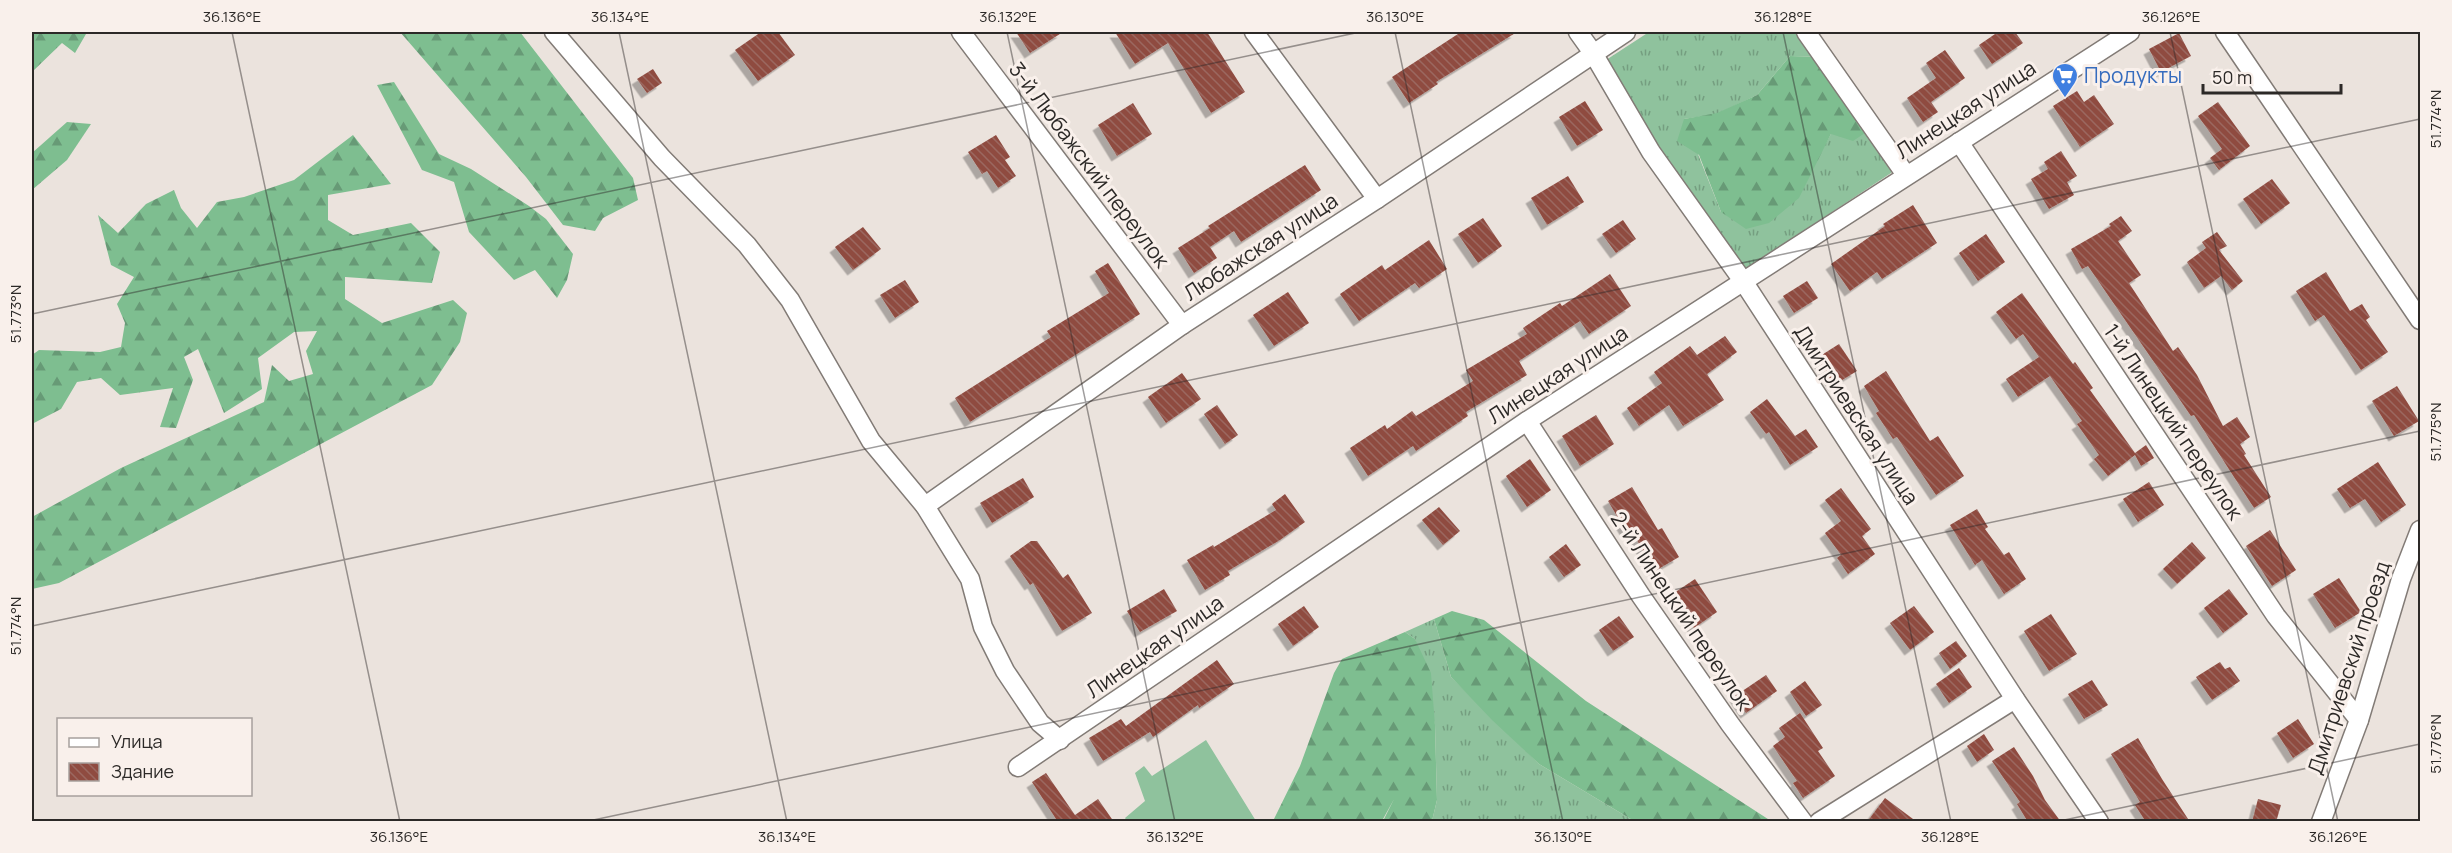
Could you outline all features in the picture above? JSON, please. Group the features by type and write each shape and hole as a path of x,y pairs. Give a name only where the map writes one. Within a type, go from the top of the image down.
{"street":[{"path":"554,32 662,158 747,245 790,300 871,441 925,506 970,579 983,627 1005,671 1040,723 1060,740"},
{"name":"3-й Любажский переулок","path":"961,32 1182,325"},
{"path":"1254,32 1377,199"},
{"name":"Дмитриевская улица","path":"1578,32 1593,53 1651,152 1743,281 2015,699 2099,822"},
{"name":"Любажская улица","path":"925,506 1182,325 1377,199 1626,32"},
{"path":"1806,32 1906,175"},
{"name":"Линецкая улица","path":"1018,767 1527,421 2130,32"},
{"path":"2225,32 2421,320"},
{"name":"1-й Линецкий переулок","path":"1959,142 2264,597 2359,720"},
{"name":"2-й Линецкий переулок","path":"1527,421 1647,606 1730,724 1803,822"},
{"name":"Дмитриевский проезд","path":"2321,822 2359,720 2401,579 2421,530"},
{"path":"1819,822 2015,699"}],"green space":[{"path":"32,32 86,32 86,34 75,53 62,43 32,72"},
{"path":"400,32 520,32 633,178 638,200 603,218 595,231 563,225 526,177"},
{"path":"1649,32 1801,32 1822,57 1790,56 1757,95 1717,114 1684,119 1721,212 1818,157 1831,134 1871,129 1895,164 1891,173 1746,269 1656,142 1606,60"},
{"path":"1790,56 1822,57 1871,129 1853,141 1831,134 1799,198 1769,223 1746,229 1721,212 1699,155 1677,141 1684,119 1717,113 1757,95"},
{"path":"394,82 439,154 471,169 529,206 546,219 573,254 567,280 557,298 535,270 514,280 469,232 454,182 422,170 377,85"},
{"path":"67,122 91,124 67,160 32,190 32,153"},
{"path":"353,135 391,184 328,195 328,220 353,235 411,223 440,252 432,283 345,277 345,299 382,323 453,300 467,313 460,342 432,385 59,583 32,589 32,517 121,468 264,402 272,365 289,381 313,374 306,351 317,331 294,332 258,358 262,389 224,413 198,349 184,357 193,380 176,428 160,427 173,388 120,395 101,378 77,382 61,409 32,424 32,355 39,350 100,352 121,347 125,323 117,304 134,277 111,265 98,215 118,233 146,204 174,190 181,208 197,228 217,202 244,197 294,180"},
{"path":"1452,611 1484,620 1586,701 1771,821 1634,821 1539,764 1451,677 1434,619"},
{"path":"1434,619 1451,677 1539,764 1634,821 1432,821 1437,800 1435,725 1415,639 1405,632"},
{"path":"1405,632 1415,639 1431,673 1437,800 1432,821 1383,821 1394,799 1382,821 1273,821 1300,766 1334,673 1342,659"},
{"path":"1206,740 1256,821 1127,821 1125,818 1145,801 1135,773 1144,766 1152,776"}],"building":[{"path":"761,32 778,32 795,55 758,81 735,50"},
{"path":"1016,32 1063,32 1030,53"},
{"path":"1115,32 1207,32 1245,92 1211,113 1168,43 1135,64"},
{"path":"1461,32 1517,32 1436,82 1438,84 1409,103 1392,77"},
{"path":"1998,32 2015,32 2023,43 1992,64 1979,45"},
{"path":"2179,33 2191,56 2161,72 2149,49"},
{"path":"1945,50 1965,78 1931,102 1938,112 1923,122 1907,98 1936,78 1926,63"},
{"path":"653,69 662,83 647,93 637,79"},
{"path":"2077,91 2084,102 2094,95 2114,124 2080,147 2053,106"},
{"path":"1585,101 1603,130 1577,146 1559,117"},
{"path":"2218,102 2250,146 2219,170 2210,158 2222,149 2198,116"},
{"path":"1133,103 1152,134 1117,156 1098,125"},
{"path":"996,135 1010,157 1005,160 1016,176 998,188 987,171 982,174 968,152"},
{"path":"2061,151 2077,176 2067,182 2074,195 2049,209 2031,179 2048,169 2044,162"},
{"path":"1305,165 1321,190 1241,242 1234,231 1210,247 1217,258 1194,273 1178,248 1210,228 1208,226"},
{"path":"1568,176 1584,202 1547,225 1531,198"},
{"path":"2272,179 2290,203 2261,224 2243,199"},
{"path":"1913,205 1937,243 1882,279 1877,272 1850,291 1831,264 1885,226 1883,224"},
{"path":"2121,216 2132,231 2118,241 2141,275 2129,283 2173,351 2178,347 2197,375 2223,426 2237,417 2250,437 2240,444 2246,454 2244,455 2271,497 2254,508 2194,415 2191,416 2088,266 2082,269 2071,249 2111,226 2109,224"},
{"path":"1483,218 1502,246 1478,263 1458,234"},
{"path":"1623,220 1636,239 1616,253 1602,234"},
{"path":"863,227 881,249 853,270 835,247"},
{"path":"2217,232 2227,246 2219,250 2243,281 2232,290 2221,276 2204,288 2187,262 2206,248 2202,242"},
{"path":"1986,234 2005,262 1978,281 1959,253"},
{"path":"1429,240 1447,269 1419,288 1415,283 1359,321 1340,294 1382,265 1385,270"},
{"path":"1108,263 1140,314 970,422 955,398 1051,337 1047,331 1109,293 1095,271"},
{"path":"2326,272 2350,311 2362,304 2370,317 2366,320 2388,352 2361,370 2324,315 2315,321 2296,291"},
{"path":"1610,274 1631,306 1589,334 1580,321 1519,361 1527,375 1466,412 1468,416 1416,451 1413,446 1368,476 1350,448 1385,425 1387,429 1412,411 1416,416 1473,381 1466,370 1527,334 1523,328 1560,303 1562,306"},
{"path":"905,280 919,302 895,318 880,295"},
{"path":"1807,281 1818,298 1794,313 1783,296"},
{"path":"1288,292 1309,323 1274,346 1253,315"},
{"path":"2022,293 2073,364 2075,362 2093,388 2090,390 2135,453 2146,445 2154,458 2141,466 2135,455 2108,476 2094,459 2099,455 2077,424 2082,421 2050,376 2018,397 2006,379 2039,357 2023,334 2016,339 1996,312"},
{"path":"1725,336 1737,352 1707,374 1724,400 1683,426 1669,405 1639,426 1627,408 1662,383 1654,372 1690,346 1697,355"},
{"path":"1839,344 1857,371 1834,385 1817,358"},
{"path":"1886,371 1930,441 1938,436 1964,476 1936,495 1897,437 1893,439 1876,413 1879,411 1864,386"},
{"path":"1182,373 1201,399 1166,423 1148,397"},
{"path":"2397,386 2419,421 2394,436 2372,401"},
{"path":"1767,399 1795,436 1806,429 1818,447 1790,465 1769,432 1766,434 1750,412"},
{"path":"1217,405 1238,435 1225,444 1204,414"},
{"path":"1596,415 1614,444 1580,466 1562,436"},
{"path":"1530,459 1551,490 1527,507 1506,476"},
{"path":"2378,462 2406,505 2381,522 2365,499 2350,508 2337,489"},
{"path":"1023,478 1034,497 992,523 980,503"},
{"path":"2149,482 2164,505 2138,522 2123,499"},
{"path":"1632,487 1658,530 1662,528 1679,557 1655,571 1630,528 1626,531 1608,501"},
{"path":"1841,488 1871,529 1862,536 1875,554 1848,574 1837,558 1841,555 1825,533 1841,521 1825,500"},
{"path":"1285,494 1305,522 1228,571 1230,575 1205,590 1187,560 1213,545 1214,547 1276,510 1272,504"},
{"path":"1439,507 1460,531 1443,545 1422,520"},
{"path":"1977,509 1988,527 1985,529 2004,555 2009,552 2026,579 2004,594 1982,560 1975,565 1950,525"},
{"path":"2270,530 2296,570 2272,586 2246,546"},
{"path":"1031,541 1037,541 1063,578 1068,574 1092,613 1062,631 1033,583 1030,585 1010,556"},
{"path":"2192,542 2206,558 2177,584 2163,569"},
{"path":"1566,544 1581,565 1564,577 1549,557"},
{"path":"2339,578 2361,612 2335,628 2313,594"},
{"path":"1695,579 1717,612 1694,628 1671,595"},
{"path":"1164,589 1177,611 1140,632 1127,611"},
{"path":"2229,589 2248,614 2223,633 2204,608"},
{"path":"1304,606 1319,627 1293,646 1278,624"},
{"path":"1914,606 1934,632 1910,650 1890,623"},
{"path":"2051,614 2077,654 2049,671 2024,631"},
{"path":"1619,616 1634,637 1613,651 1599,630"},
{"path":"1956,641 1967,656 1950,669 1939,653"},
{"path":"1217,660 1234,684 1199,708 1198,705 1153,737 1150,732 1103,761 1089,738 1121,719 1126,726"},
{"path":"2220,662 2225,669 2230,667 2240,681 2212,700 2196,677"},
{"path":"1959,668 1972,687 1949,703 1936,684"},
{"path":"1766,675 1777,691 1746,713 1735,696"},
{"path":"2092,680 2108,705 2084,719 2068,694"},
{"path":"1805,681 1822,705 1806,716 1790,692"},
{"path":"1800,713 1823,748 1818,751 1835,776 1803,798 1793,783 1797,781 1773,746 1785,737 1779,728"},
{"path":"2298,719 2314,744 2293,758 2277,733"},
{"path":"1984,734 1994,750 1977,762 1967,746"},
{"path":"2138,738 2190,822 2146,822 2135,805 2140,802 2111,754"},
{"path":"2014,747 2045,800 2061,822 2028,822 2017,804 2020,802 1992,761"},
{"path":"1046,773 1075,815 1098,799 1114,822 1058,822 1032,782"},
{"path":"1885,798 1917,822 1867,822"},
{"path":"2258,799 2281,805 2276,822 2252,822"}],"place":[{"name":"Продукты","path":"2065,99"}]}
